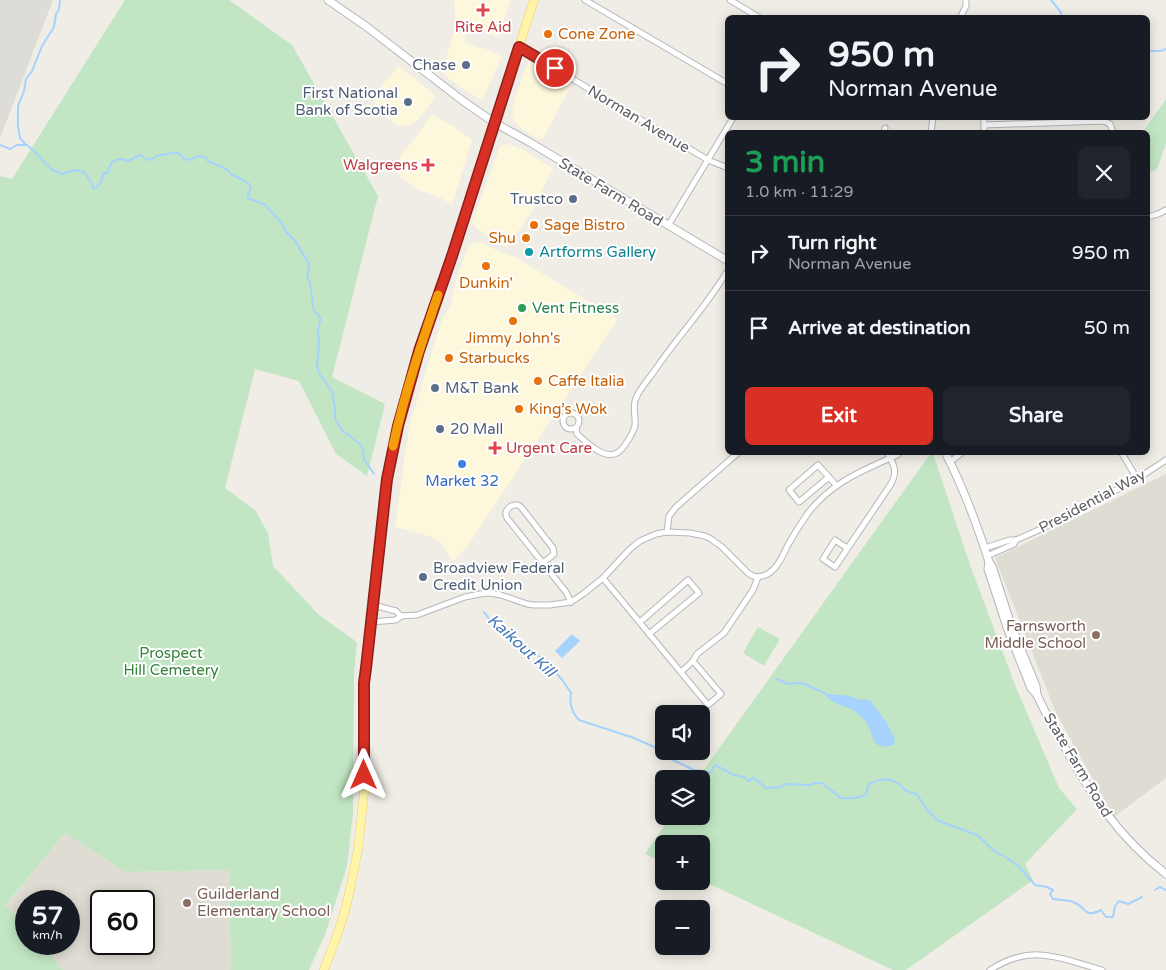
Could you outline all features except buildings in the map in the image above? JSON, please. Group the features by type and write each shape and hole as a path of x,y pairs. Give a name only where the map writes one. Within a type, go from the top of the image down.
{"main road":[{"name":"State Farm Road","path":"328,0 495,123 725,259"},
{"path":"324,970 346,907 358,849 364,793 364,683 387,479 393,445 403,403 424,336 448,268 534,0"},
{"name":"State Farm Road","path":"946,455 967,500 985,548 988,569 1008,630 1031,688 1037,695 1076,768 1106,814 1140,852 1166,874"}],"street":[{"path":"585,0 725,82"},
{"path":"730,0 755,15"},
{"path":"962,15 966,6 966,0"},
{"name":"Norman Avenue","path":"519,47 708,160 725,167"},
{"path":"984,120 984,130"},
{"path":"984,125 1035,120 1104,121 1110,124 1112,130"},
{"path":"668,226 725,131"},
{"path":"1150,216 1166,210"},
{"path":"576,428 577,434 601,452 613,455 620,451 635,428 634,403 638,394 725,274"},
{"path":"666,532 669,516 676,508 736,455"},
{"path":"847,548 835,540 823,559 835,567 893,479 895,470 888,455"},
{"path":"371,622 396,620 401,616 417,615 465,597 490,593 534,605 571,602 603,578 640,541 666,532 705,536 722,547 748,573 758,577 768,574 774,569 818,501 845,479 895,455"},
{"path":"950,462 959,455"},
{"path":"1123,455 1137,479"},
{"name":"Presidential Way","path":"985,548 1016,540 1088,505 1137,479 1166,460"},
{"path":"828,477 799,502 789,490 818,465 836,485"},
{"path":"544,563 554,554 553,548 520,506 512,506 507,509 507,518 544,563 566,592 571,602"},
{"name":"Presidential Way","path":"988,559 1014,544 1016,540"},
{"path":"681,672 693,661 697,654 724,633 753,590 758,577"},
{"path":"603,578 708,705 721,694 693,661"},
{"path":"640,622 688,580 699,594 649,634"},
{"path":"373,605 396,611 401,616"},
{"path":"990,970 1007,960 1031,955 1052,956 1102,970"}],"shaded area":[{"path":"0,0 53,0 0,138"},
{"path":"454,0 511,0 498,37 456,23"},
{"path":"454,31 466,35 465,43 483,48 502,57 482,101 449,79 442,71"},
{"path":"528,62 543,66 572,84 543,139 528,134 513,119 514,99"},
{"name":"First National Bank of Scotia","path":"399,66 436,96 419,119 412,124 399,127 374,106 376,92"},
{"path":"433,113 472,140 452,205 441,198 418,190 394,169 403,151 413,141"},
{"path":"508,144 521,149 553,168 534,208 507,248 480,231 472,223 500,146"},
{"path":"474,242 481,242 515,257 618,319 467,547 453,561 439,541 429,536 395,527 409,427 442,319 450,307 458,274 469,245"},
{"name":"Farnsworth Middle School","path":"1166,474 1166,778 1114,817 1056,713 995,558"},
{"name":"Guilderland Elementary School","path":"65,833 125,872 229,870 231,970 62,970 49,955 80,955 80,890 19,890"},
{"name":"Guilderland Elementary School","path":"15,895 15,916 6,906"}],"green space":[{"name":"Prospect Hill Cemetery","path":"125,0 229,0 292,45 378,196 332,377 385,404 367,476 336,454 299,381 255,369 225,488 255,510 268,533 273,566 319,615 357,642 354,674 353,814 347,866 326,932 309,970 231,970 229,870 125,872 65,833 18,890 15,890 15,894 6,905 15,915 15,955 50,955 63,970 0,970 0,176 12,179"},
{"path":"1166,99 1166,144 1157,169 1150,172 1150,130 1144,130"},
{"path":"930,455 934,455 970,565 1015,685 1059,788 1077,809 1025,864 1033,880 906,970 893,970 710,884 710,835 658,835 665,825 710,825 710,770 703,770"},
{"path":"758,627 780,639 764,666 743,653"},
{"path":"655,839 655,858 645,854"}],"water":[{"path":"572,634 580,641 562,658 555,651"},
{"path":"826,695 871,701 894,737 895,742 893,745 880,746 876,743 868,725 862,718 853,710 832,701"}],"waterway":[{"path":"26,145 20,138 18,106 26,79 32,71 42,46 54,27 60,0"},
{"path":"1051,0 1062,15"},
{"path":"1150,51 1166,49"},
{"name":"Kaikout Kill","path":"0,145 10,149 17,145 27,145 51,169 62,174 75,170 84,172 92,183 93,188 99,185 103,174 108,172 111,163 115,161 121,159 128,161 140,155 150,160 157,156 177,152 183,158 189,160 199,156 204,157 248,183 251,187 247,198 264,204 270,210 295,241 308,262 307,275 314,311 320,317 317,365 320,375 332,391 335,419 342,430 361,445 364,459 374,474"},
{"name":"Kaikout Kill","path":"484,612 492,623 503,632 548,663 571,693 570,701 572,708 579,720 634,738 661,750 671,759 694,770 711,772 715,765 734,775 744,777 748,781 754,778 766,788 781,787 786,784 809,785 822,783 841,798 854,798 866,795 868,785 879,780 892,780 906,791 917,794 936,819 977,835 993,850 1019,867 1035,885 1053,890 1050,894 1053,899 1073,902 1088,913 1101,910 1106,917 1113,917 1115,906 1119,901 1128,904 1142,897"},
{"path":"777,679 788,684 805,684 828,695"},
{"name":"Kaikout Kill","path":"1155,890 1160,887 1166,890"}],"slow traffic":[{"path":"393,446 403,403 438,295"}],"place":[{"name":"Rite Aid","path":"483,10"},
{"name":"Cone Zone","path":"548,34"},
{"name":"Chase","path":"466,65"},
{"name":"First National Bank of Scotia","path":"408,102"},
{"name":"Walgreens","path":"428,165"},
{"name":"Trustco","path":"573,199"},
{"name":"Sage Bistro","path":"534,225"},
{"name":"Shu","path":"526,238"},
{"name":"Artforms Gallery","path":"529,252"},
{"name":"Dunkin'","path":"486,266"},
{"name":"Vent Fitness","path":"522,308"},
{"name":"Jimmy John's","path":"513,321"},
{"name":"Starbucks","path":"449,358"},
{"name":"Caffe Italia","path":"538,381"},
{"name":"M&T Bank","path":"435,388"},
{"name":"King’s Wok","path":"519,409"},
{"name":"20 Mall","path":"440,429"},
{"name":"Urgent Care","path":"495,448"},
{"name":"Market 32","path":"462,464"},
{"name":"Broadview Federal Credit Union","path":"423,577"},
{"name":"Farnsworth Middle School","path":"1096,635"},
{"name":"Guilderland Elementary School","path":"187,903"}],"route":[{"path":"364,775 364,683 387,479 403,403 519,47 555,68"}]}
